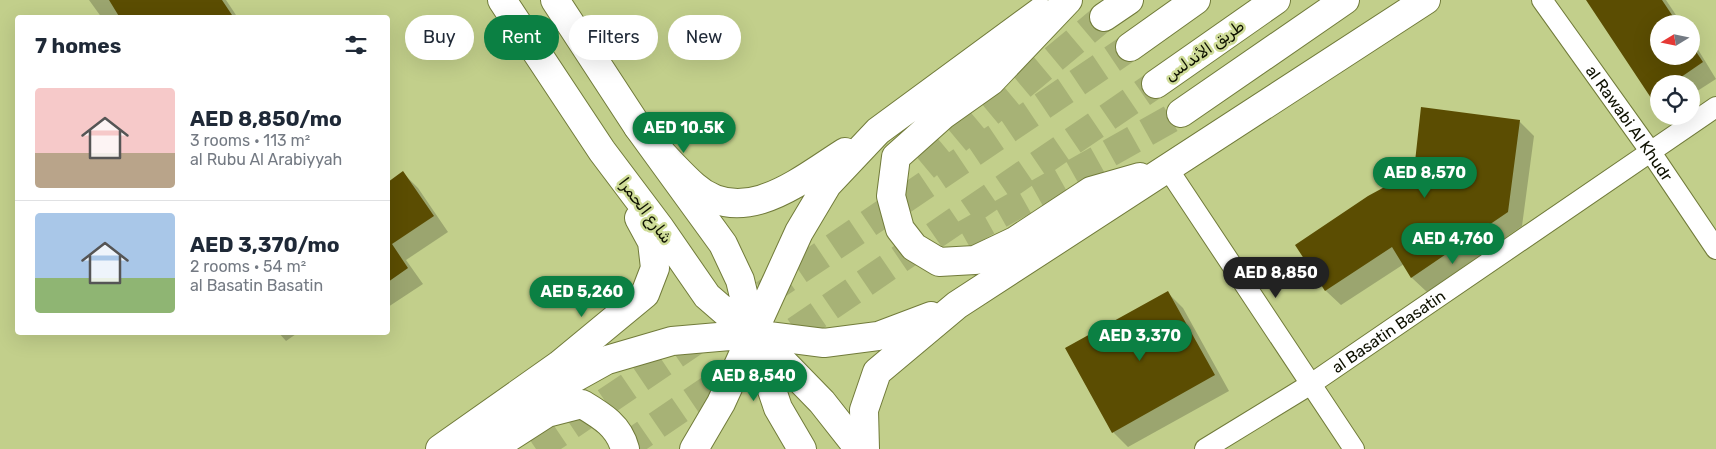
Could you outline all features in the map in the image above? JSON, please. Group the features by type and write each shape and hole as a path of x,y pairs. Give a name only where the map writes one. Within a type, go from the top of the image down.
{"main road":[{"name":"شارع الحمرا","path":"502,0 602,151 660,228 707,296 753,334 822,402 859,449"},
{"path":"554,0 638,127 723,244 740,280 753,334 778,408 802,449"},
{"path":"638,127 695,187 721,202 750,204 780,193 878,131 1055,0"},
{"path":"1068,0 991,81 943,114 896,157 891,196 900,229 914,247 939,262 975,260 1015,241 1091,191 1168,169"},
{"path":"1104,18 1129,0"},
{"path":"1130,47 1196,0"},
{"name":"طريق الأندلس","path":"1156,84 1276,0"},
{"path":"1181,113 1344,0"},
{"path":"865,449 864,410 877,372 915,338 957,306 1426,0"},
{"path":"694,449 722,403 799,232 823,192 878,131"},
{"path":"440,449 559,365 645,294 655,268 652,242 602,151"},
{"path":"455,449 518,410 607,360 672,341 753,334 824,343 878,336 957,306"},
{"path":"491,449 547,413 582,404 607,419 622,438 625,449"}],"street":[{"name":"al Rawabi Al Khudr","path":"1542,0 1650,150 1716,249"},
{"name":"al Basatin Basatin","path":"1205,449 1311,384 1650,150 1716,107"},
{"path":"1168,169 1354,449"}],"building":[{"path":"109,0 222,0 232,15 118,15"},
{"path":"1586,0 1662,0 1672,15 1650,15 1650,65 1699,65 1684,75 1650,75 1650,96"},
{"path":"1421,107 1520,120 1508,212 1411,278 1392,247 1325,291 1295,245 1368,196 1414,171"},
{"path":"403,171 434,216 392,244 408,268 390,281 390,181"},
{"path":"1168,291 1215,375 1112,433 1065,348"}],"tunnel":[{"path":"925,167 1104,17"},
{"path":"764,294 1130,47"},
{"path":"622,449 1156,84"},
{"path":"963,235 1181,113"},
{"path":"536,449 706,334"}]}
